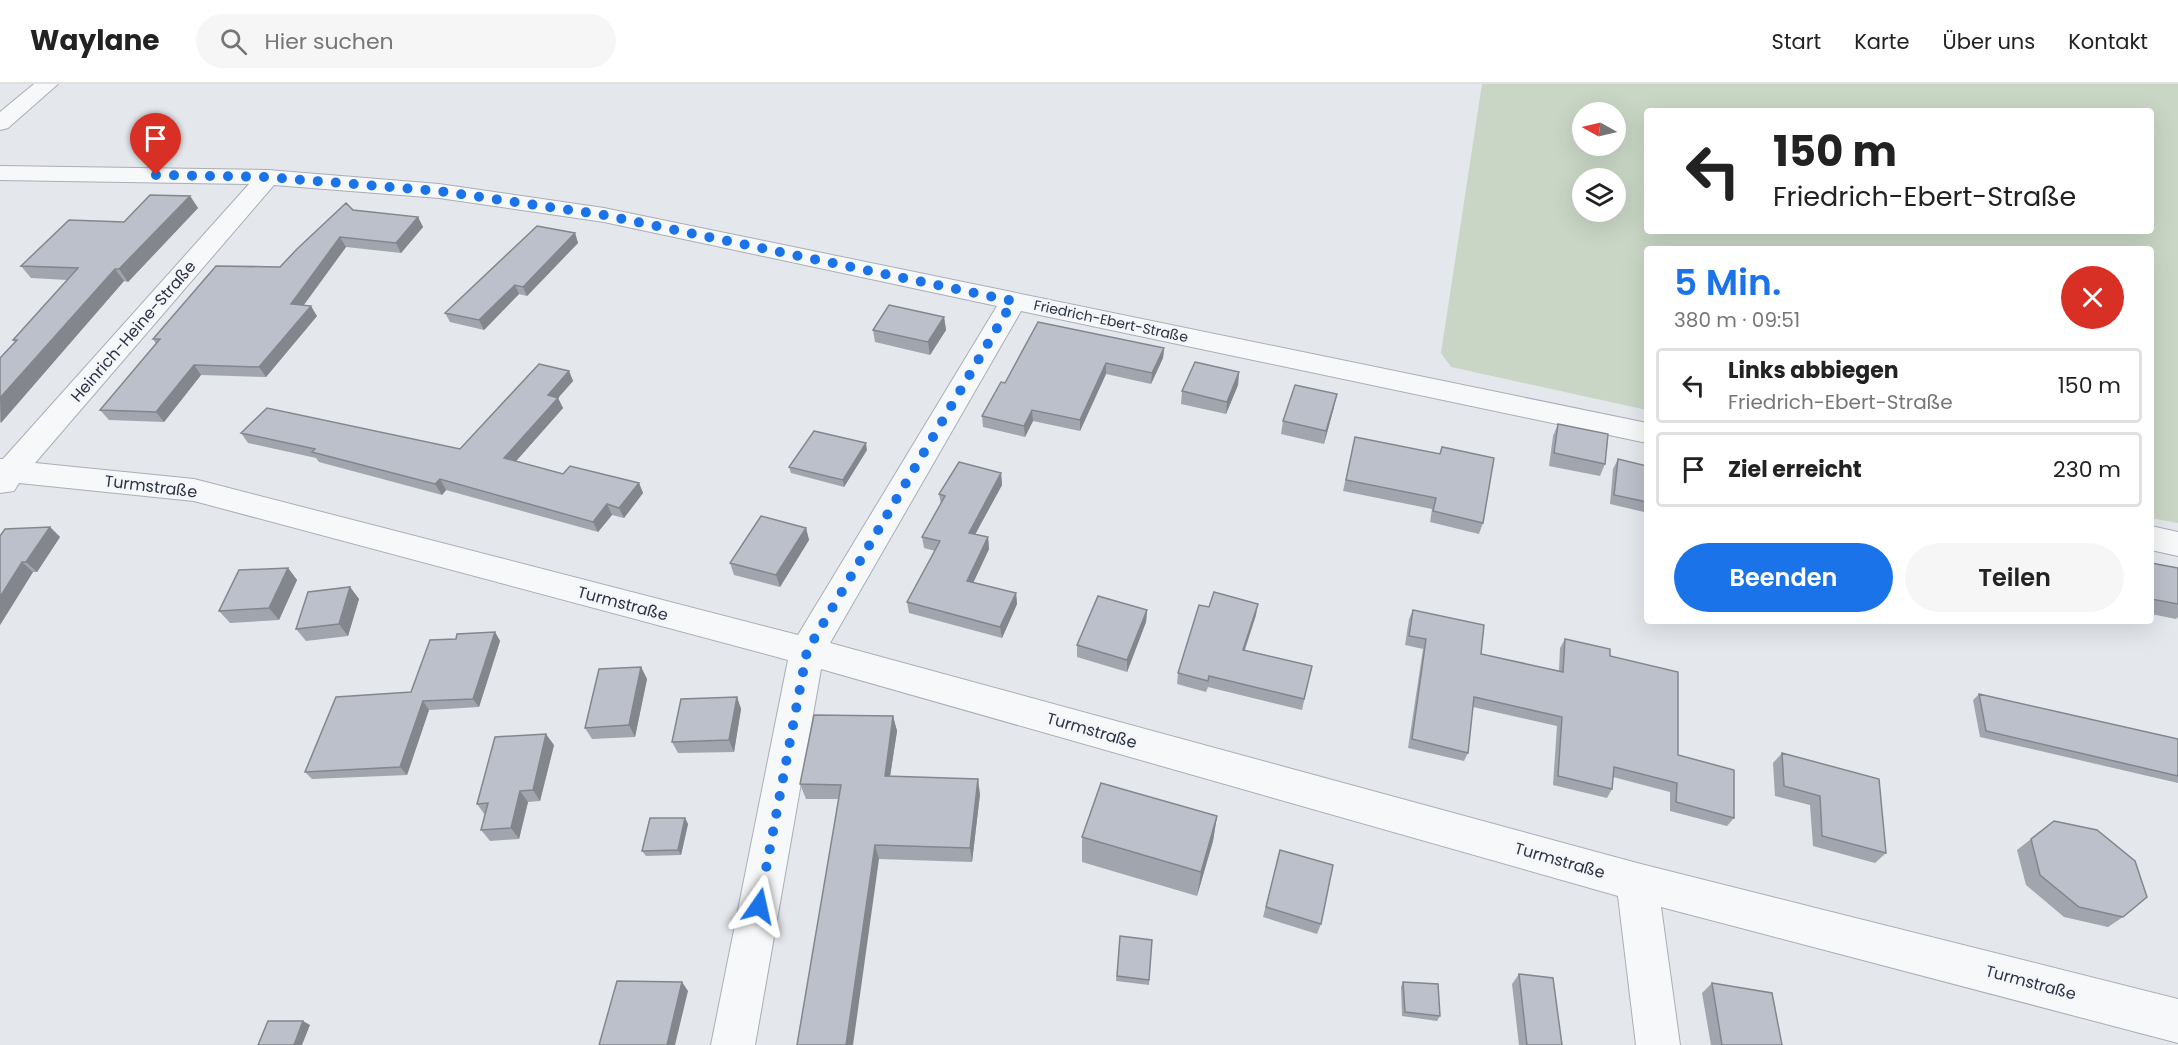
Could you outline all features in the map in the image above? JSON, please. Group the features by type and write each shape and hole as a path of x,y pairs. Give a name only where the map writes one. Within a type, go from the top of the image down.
{"street":[{"path":"0,123 47,84"},
{"name":"Friedrich-Ebert-Straße","path":"0,173 267,177 439,191 604,215 1644,432"},
{"name":"Heinrich-Heine-Straße","path":"4,476 267,177"},
{"path":"733,1045 807,651 1013,301"},
{"name":"Turmstraße","path":"4,476 194,490 807,651 1637,882 2178,1021"},
{"path":"2154,539 2178,544"},
{"path":"1637,882 1658,1045"}],"green space":[{"path":"1482,84 2178,84 2178,523 2154,519 2154,246 1644,246 1644,409 1451,367 1441,353"}],"building":[{"path":"150,195 190,196 119,269 115,269 0,398 0,358 17,340 13,340 78,268 21,266 69,220 124,222"},
{"path":"346,203 353,210 418,217 396,243 340,237 291,304 311,306 259,367 194,365 156,412 100,410 160,339 153,339 216,266 280,267"},
{"path":"537,226 575,233 523,287 515,285 479,320 445,313"},
{"path":"889,305 944,317 928,342 873,330"},
{"path":"1038,322 1164,348 1152,373 1106,363 1080,420 1032,410 1024,426 982,416 1001,382 1005,383"},
{"path":"1195,362 1239,372 1227,402 1182,391"},
{"path":"539,364 569,371 548,395 558,398 504,458 563,474 570,466 639,483 619,508 607,504 593,522 440,479 435,484 312,452 315,449 241,433 267,408 460,449"},
{"path":"1295,385 1337,394 1326,431 1283,421"},
{"path":"1558,424 1608,434 1605,464 1554,453"},
{"path":"814,431 866,443 843,480 789,467"},
{"path":"1355,437 1440,454 1442,447 1494,458 1483,523 1433,511 1436,498 1346,480"},
{"path":"1618,459 1644,465 1644,501 1614,495"},
{"path":"959,462 1001,473 969,533 988,537 967,581 1016,593 1000,627 907,602 940,541 922,537 945,496 939,494"},
{"path":"761,516 806,528 776,575 730,563"},
{"path":"50,527 26,562 22,562 0,597 0,536 5,529"},
{"path":"2154,564 2178,568 2178,604 2154,600"},
{"path":"288,568 269,608 219,611 239,570"},
{"path":"350,587 339,624 296,629 308,592"},
{"path":"1214,592 1258,604 1243,650 1312,666 1304,699 1209,676 1208,681 1178,673 1199,605 1209,607"},
{"path":"1098,596 1147,610 1127,660 1077,645"},
{"path":"1413,610 1484,625 1481,654 1563,672 1565,639 1610,649 1610,656 1678,672 1678,755 1734,770 1734,818 1676,802 1677,783 1614,767 1612,789 1558,776 1562,717 1474,697 1468,753 1412,739 1426,639 1409,636"},
{"path":"495,632 473,699 423,701 400,767 305,772 336,697 411,692 430,640 456,639 457,634"},
{"path":"641,667 629,725 585,728 599,669"},
{"path":"1979,694 2178,739 2178,776 1986,731"},
{"path":"737,697 729,740 672,742 681,699"},
{"path":"814,715 893,716 885,776 978,779 970,848 875,845 846,1045 797,1045 841,785 800,784"},
{"path":"546,734 533,790 520,791 511,828 481,830 488,803 477,804 495,737"},
{"path":"1782,753 1879,779 1886,853 1822,836 1820,796 1784,786"},
{"path":"1101,783 1217,816 1201,872 1082,837"},
{"path":"650,818 685,818 678,850 642,851"},
{"path":"2054,821 2097,830 2135,861 2147,897 2123,917 2079,907 2040,875 2031,839"},
{"path":"1280,850 1333,865 1321,924 1266,907"},
{"path":"1120,936 1152,940 1149,980 1117,976"},
{"path":"1519,974 1553,978 1562,1045 1527,1045"},
{"path":"617,981 682,982 667,1045 599,1045"},
{"path":"1403,982 1438,984 1440,1016 1405,1012"},
{"path":"1712,983 1772,993 1782,1045 1722,1045"},
{"path":"268,1021 303,1021 294,1045 258,1045"}],"route":[{"path":"156,175 267,177 439,191 604,215 1013,301 807,651 759,906"}]}
